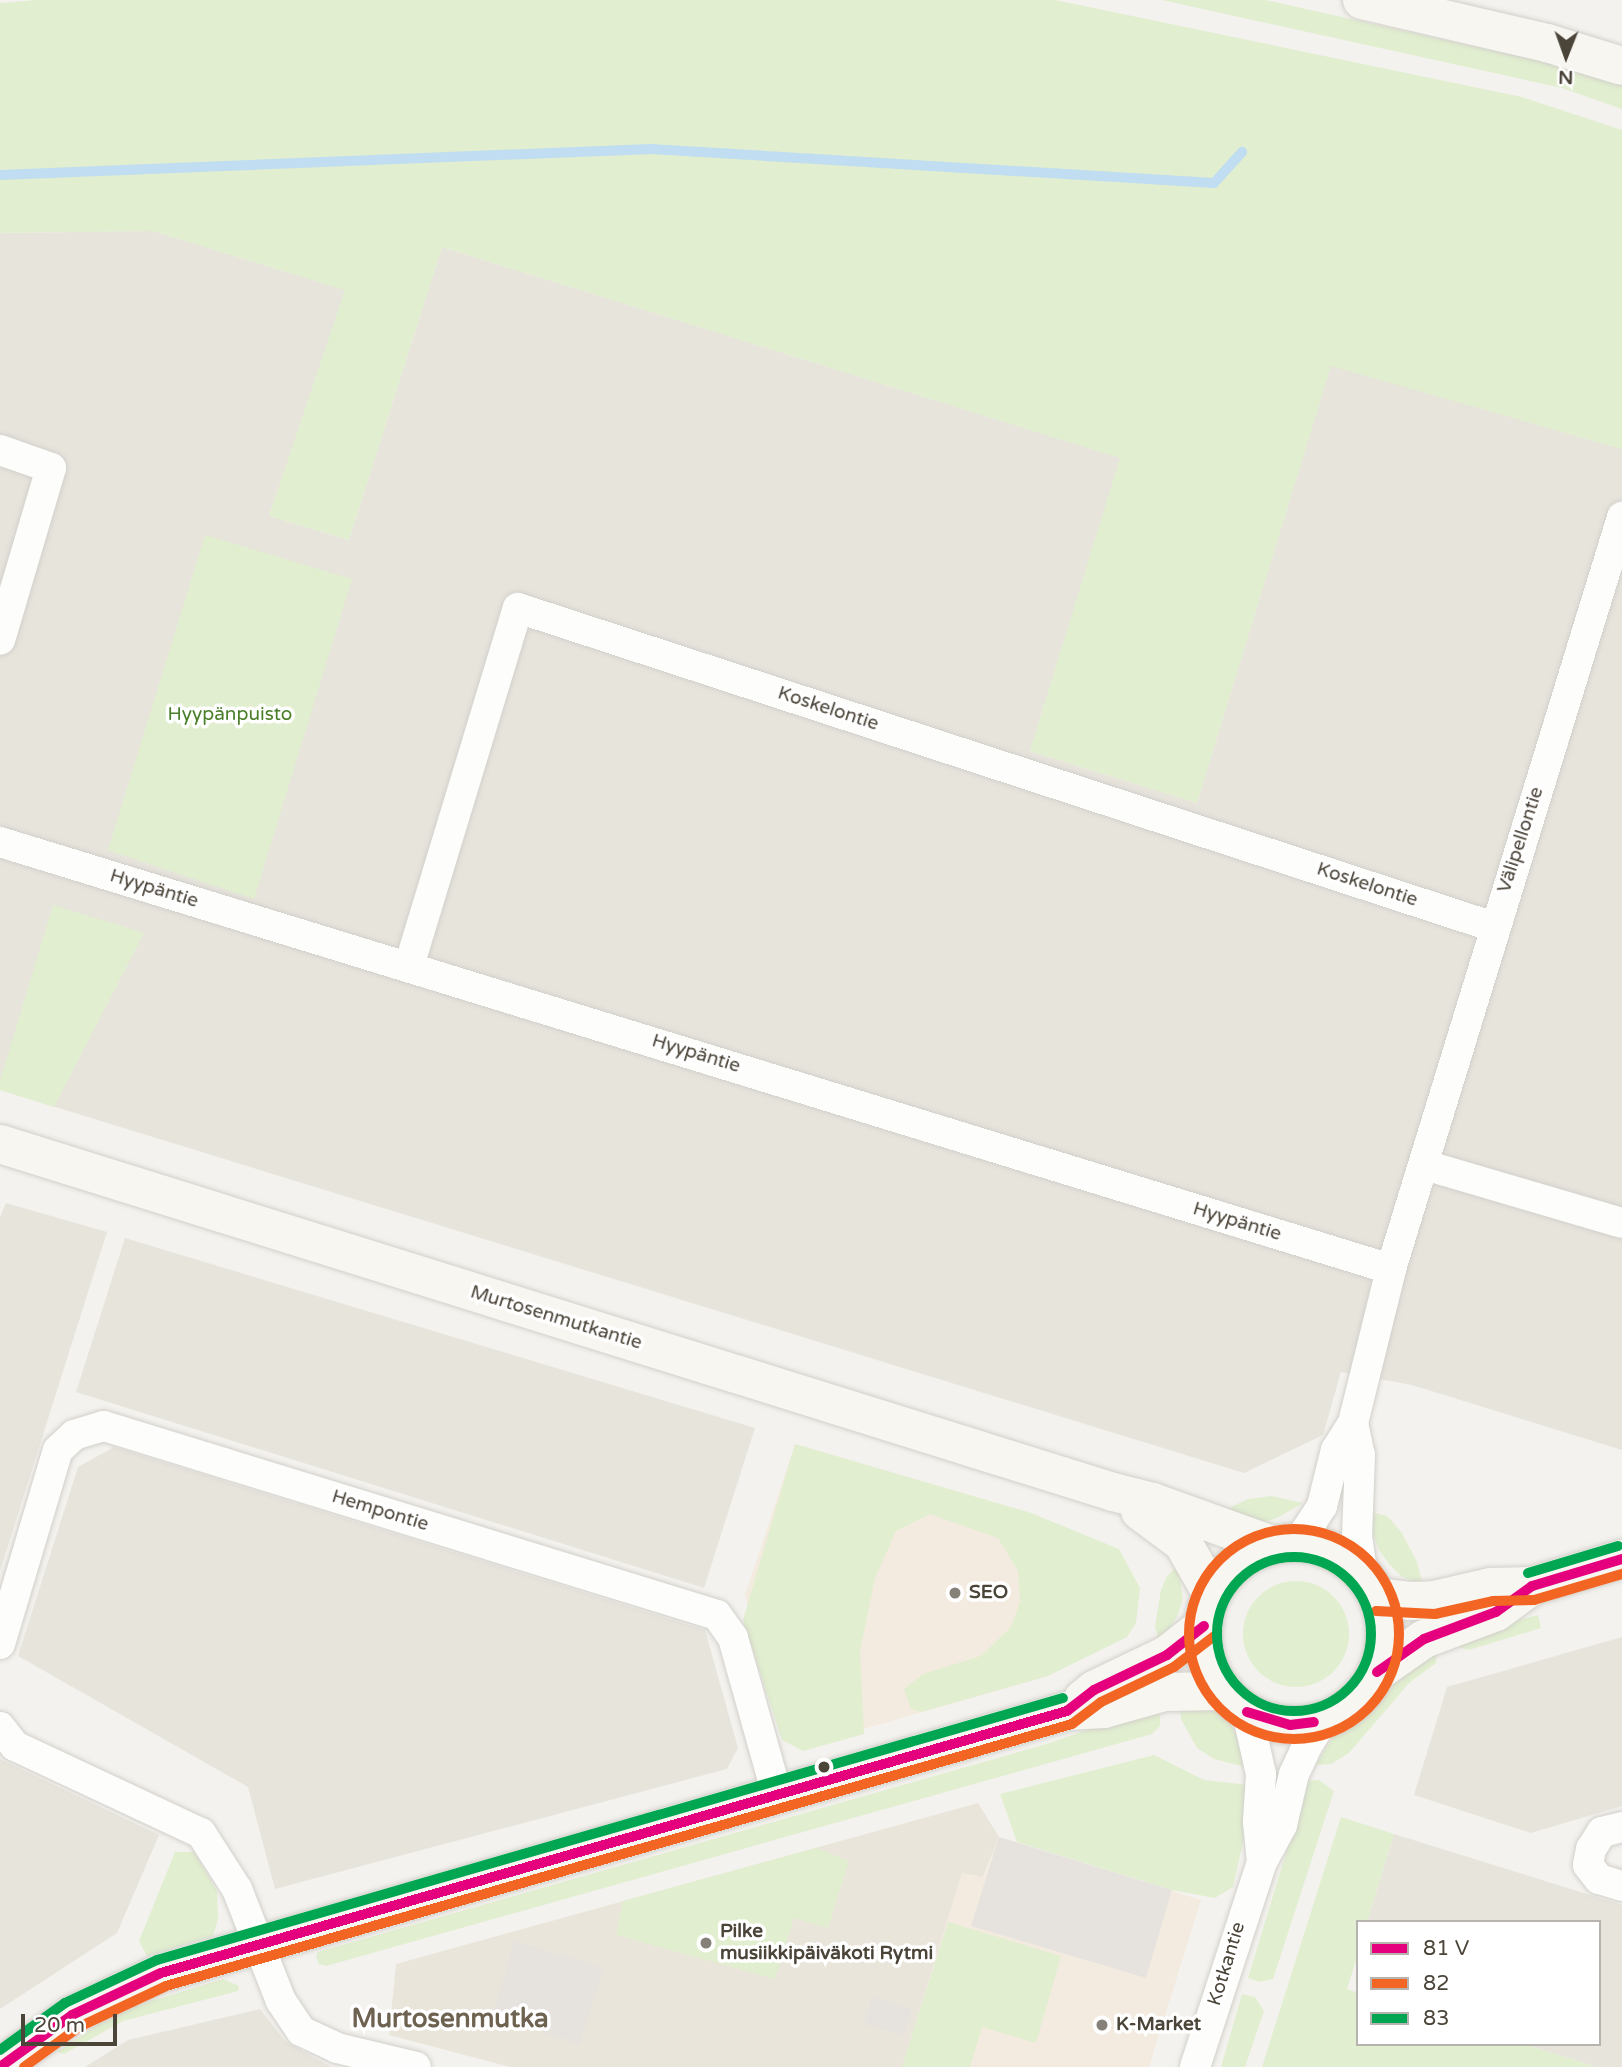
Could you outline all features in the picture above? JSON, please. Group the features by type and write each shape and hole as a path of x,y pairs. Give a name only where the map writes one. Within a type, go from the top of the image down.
{"main road":[{"path":"1362,0 1445,9 1622,66"},
{"name":"Murtosenmutkantie","path":"0,1144 1285,1544"},
{"name":"Murtosenmutkantie","path":"1113,1492 1183,1543 1208,1610"},
{"path":"1068,1711 1094,1690 1167,1655 1208,1610 1240,1562 1285,1544 1337,1553 1370,1585 1410,1601 1434,1600 1491,1587 1532,1586 1622,1559"},
{"path":"1208,1610 1205,1651 1211,1670 1236,1701 1264,1719 1290,1725 1324,1719 1356,1701 1377,1672 1382,1657 1385,1628 1370,1585"},
{"path":"1377,1672 1424,1639 1496,1612 1532,1586"},
{"path":"0,2067 72,2015 161,1973 777,1795 899,1757 1068,1711 1104,1709 1165,1692 1236,1701"}],"street":[{"path":"0,450 51,468 0,639"},
{"name":"Välipellontie","path":"1285,1544 1322,1506 1336,1450 1353,1423 1391,1269 1622,517"},
{"name":"Koskelontie","path":"409,966 518,608 1494,927"},
{"name":"Hyypäntie","path":"0,842 1391,1269"},
{"path":"1425,1165 1622,1223"},
{"name":"Välipellontie","path":"1353,1423 1360,1455 1357,1501 1370,1585"},
{"name":"Hempontie","path":"0,1644 58,1450 74,1435 104,1426 717,1615 733,1638 777,1795"},
{"name":"Kotkantie","path":"1236,1701 1261,1774 1258,1822 1262,1862"},
{"name":"Kotkantie","path":"1195,2067 1262,1862 1282,1825 1298,1764 1324,1719"},
{"path":"0,1727 15,1746 201,1833 237,1889 281,2001 301,2031 337,2048 416,2067"},
{"path":"1622,1827 1602,1832 1591,1849 1588,1865 1599,1879 1622,1886"}],"shaded area":[{"path":"153,231 346,290 269,516 349,540 442,247 1121,458 1030,751 1197,803 1331,365 1622,449 1622,1450 1412,1385 1341,1372 1323,1435 1244,1473 0,1090 0,233"},
{"path":"6,1203 107,1232 0,1571 0,1217"},
{"path":"125,1238 755,1428 704,1588 76,1392"},
{"path":"795,1444 1031,1513 1069,1533 1048,1676 808,1745 783,1732 745,1595"},
{"path":"114,1447 705,1630 738,1748 727,1769 275,1889 248,1787 18,1656 78,1467"},
{"path":"1622,1637 1622,1806 1531,1833 1414,1795 1447,1687"},
{"path":"0,1759 159,1835 117,1933 0,2009"},
{"name":"Pilke musiikkipäiväkoti Rytmi","path":"978,1803 999,1837 983,1877 962,1873 902,2067 510,2067 389,2035 396,1964"},
{"path":"1394,1834 1622,1905 1622,2067 1597,2067 1529,2046 1601,2046 1601,1920 1368,1920"},
{"path":"999,1837 1201,1900 1149,2067 902,2067 962,1873 984,1877"},
{"path":"999,1837 1172,1890 1146,1978 971,1926"},
{"path":"515,1941 604,1968 580,2044 492,2016"},
{"path":"873,1996 912,2009 903,2036 864,2024"},
{"path":"260,2009 285,2041 331,2067 85,2067 128,2040"}],"green space":[{"path":"38,0 1055,0 1522,97 1622,130 1622,449 1331,366 1197,803 1030,751 1120,458 442,247 349,540 269,516 345,290 153,231 0,233 0,3"},
{"path":"1162,0 1265,0 1576,69 1622,84 1622,109 1562,88"},
{"name":"Hyypänpuisto","path":"205,535 352,579 254,899 108,850"},
{"path":"53,905 144,933 54,1107 0,1090 0,1081"},
{"path":"795,1444 1031,1513 1119,1549 1140,1588 1136,1623 1127,1637 1048,1676 921,1712 911,1709 904,1689 923,1674 981,1656 1011,1627 1020,1602 1018,1571 998,1538 930,1514 896,1531 875,1578 860,1651 864,1734 803,1751 782,1740 743,1620"},
{"path":"1272,1496 1303,1503 1262,1523 1227,1509 1248,1499"},
{"path":"1371,1512 1387,1516 1402,1533 1417,1562 1423,1586 1401,1576 1379,1550 1371,1527"},
{"path":"1178,1565 1183,1599 1177,1617 1160,1642 1155,1627 1161,1590 1167,1576"},
{"path":"1296,1581 1316,1585 1333,1597 1345,1614 1349,1634 1345,1654 1333,1671 1316,1683 1296,1687 1276,1683 1259,1671 1247,1654 1243,1634 1247,1614 1259,1597 1276,1585"},
{"path":"1538,1615 1541,1628 1469,1650 1458,1647 1483,1629"},
{"path":"1437,1650 1436,1663 1409,1683 1349,1753 1331,1764 1315,1765 1333,1738 1360,1719 1418,1659"},
{"path":"1180,1702 1208,1707 1229,1721 1240,1741 1246,1767 1214,1759 1197,1748 1181,1719"},
{"path":"1160,1704 1160,1726 1152,1734 326,1966 319,1964 316,1957 318,1952 1050,1743"},
{"path":"1154,1755 1204,1780 1248,1785 1248,1820 1233,1887 1215,1898 1172,1890 1017,1842 1000,1794"},
{"path":"1319,1780 1334,1791 1273,1979 1260,1982 1248,1978 1308,1781"},
{"path":"1341,1817 1394,1834 1368,1920 1356,1920 1356,1960 1347,1989 1356,1992 1356,2046 1529,2046 1597,2067 1262,2067"},
{"path":"816,1848 849,1861 828,1928 794,1918 775,1979 616,1935 623,1901"},
{"path":"175,1852 194,1852 217,1891 218,1919 213,1936 147,1956 139,1941"},
{"path":"948,1922 1061,1956 1036,2043 982,2027 970,2067 902,2067"},
{"path":"223,1979 239,1986 238,1991 123,2021 64,2054 57,2052 116,2012"},
{"path":"1242,1994 1255,1997 1264,2011 1245,2067 1221,2067"}],"waterway":[{"path":"0,175 651,149 1214,183 1242,152"}],"transit line":[{"name":"82","path":"1294,1529 1334,1537 1368,1560 1391,1594 1399,1634 1391,1674 1368,1708 1334,1731 1294,1739 1254,1731 1220,1708 1197,1674 1189,1634 1197,1594 1220,1560 1254,1537 1294,1529"},
{"name":"83","path":"1528,1573 1618,1546"},
{"name":"83","path":"1294,1557 1323,1563 1348,1580 1365,1605 1371,1634 1365,1663 1348,1688 1323,1705 1294,1711 1265,1705 1240,1688 1223,1663 1217,1634 1223,1605 1240,1580 1265,1563 1294,1557"},
{"path":"1377,1672 1424,1639 1496,1612 1532,1586 1622,1559"},
{"name":"82","path":"1376,1611 1435,1614 1493,1601 1534,1600 1622,1574"},
{"path":"0,2067 72,2015 161,1973 1067,1711 1094,1690 1167,1655 1204,1626"},
{"name":"82","path":"24,2067 79,2027 166,1986 1072,1724 1101,1702 1174,1667 1213,1637"},
{"name":"83","path":"0,2050 65,2003 157,1960 1063,1698"},
{"path":"1247,1712 1290,1725 1314,1722"}],"place":[{"name":"SEO","path":"955,1593"},
{"name":"Pilke musiikkipäiväkoti Rytmi","path":"706,1943"},
{"name":"K-Market","path":"1102,2025"}],"district":[{"name":"Murtosenmutka","path":"450,2019"}]}
